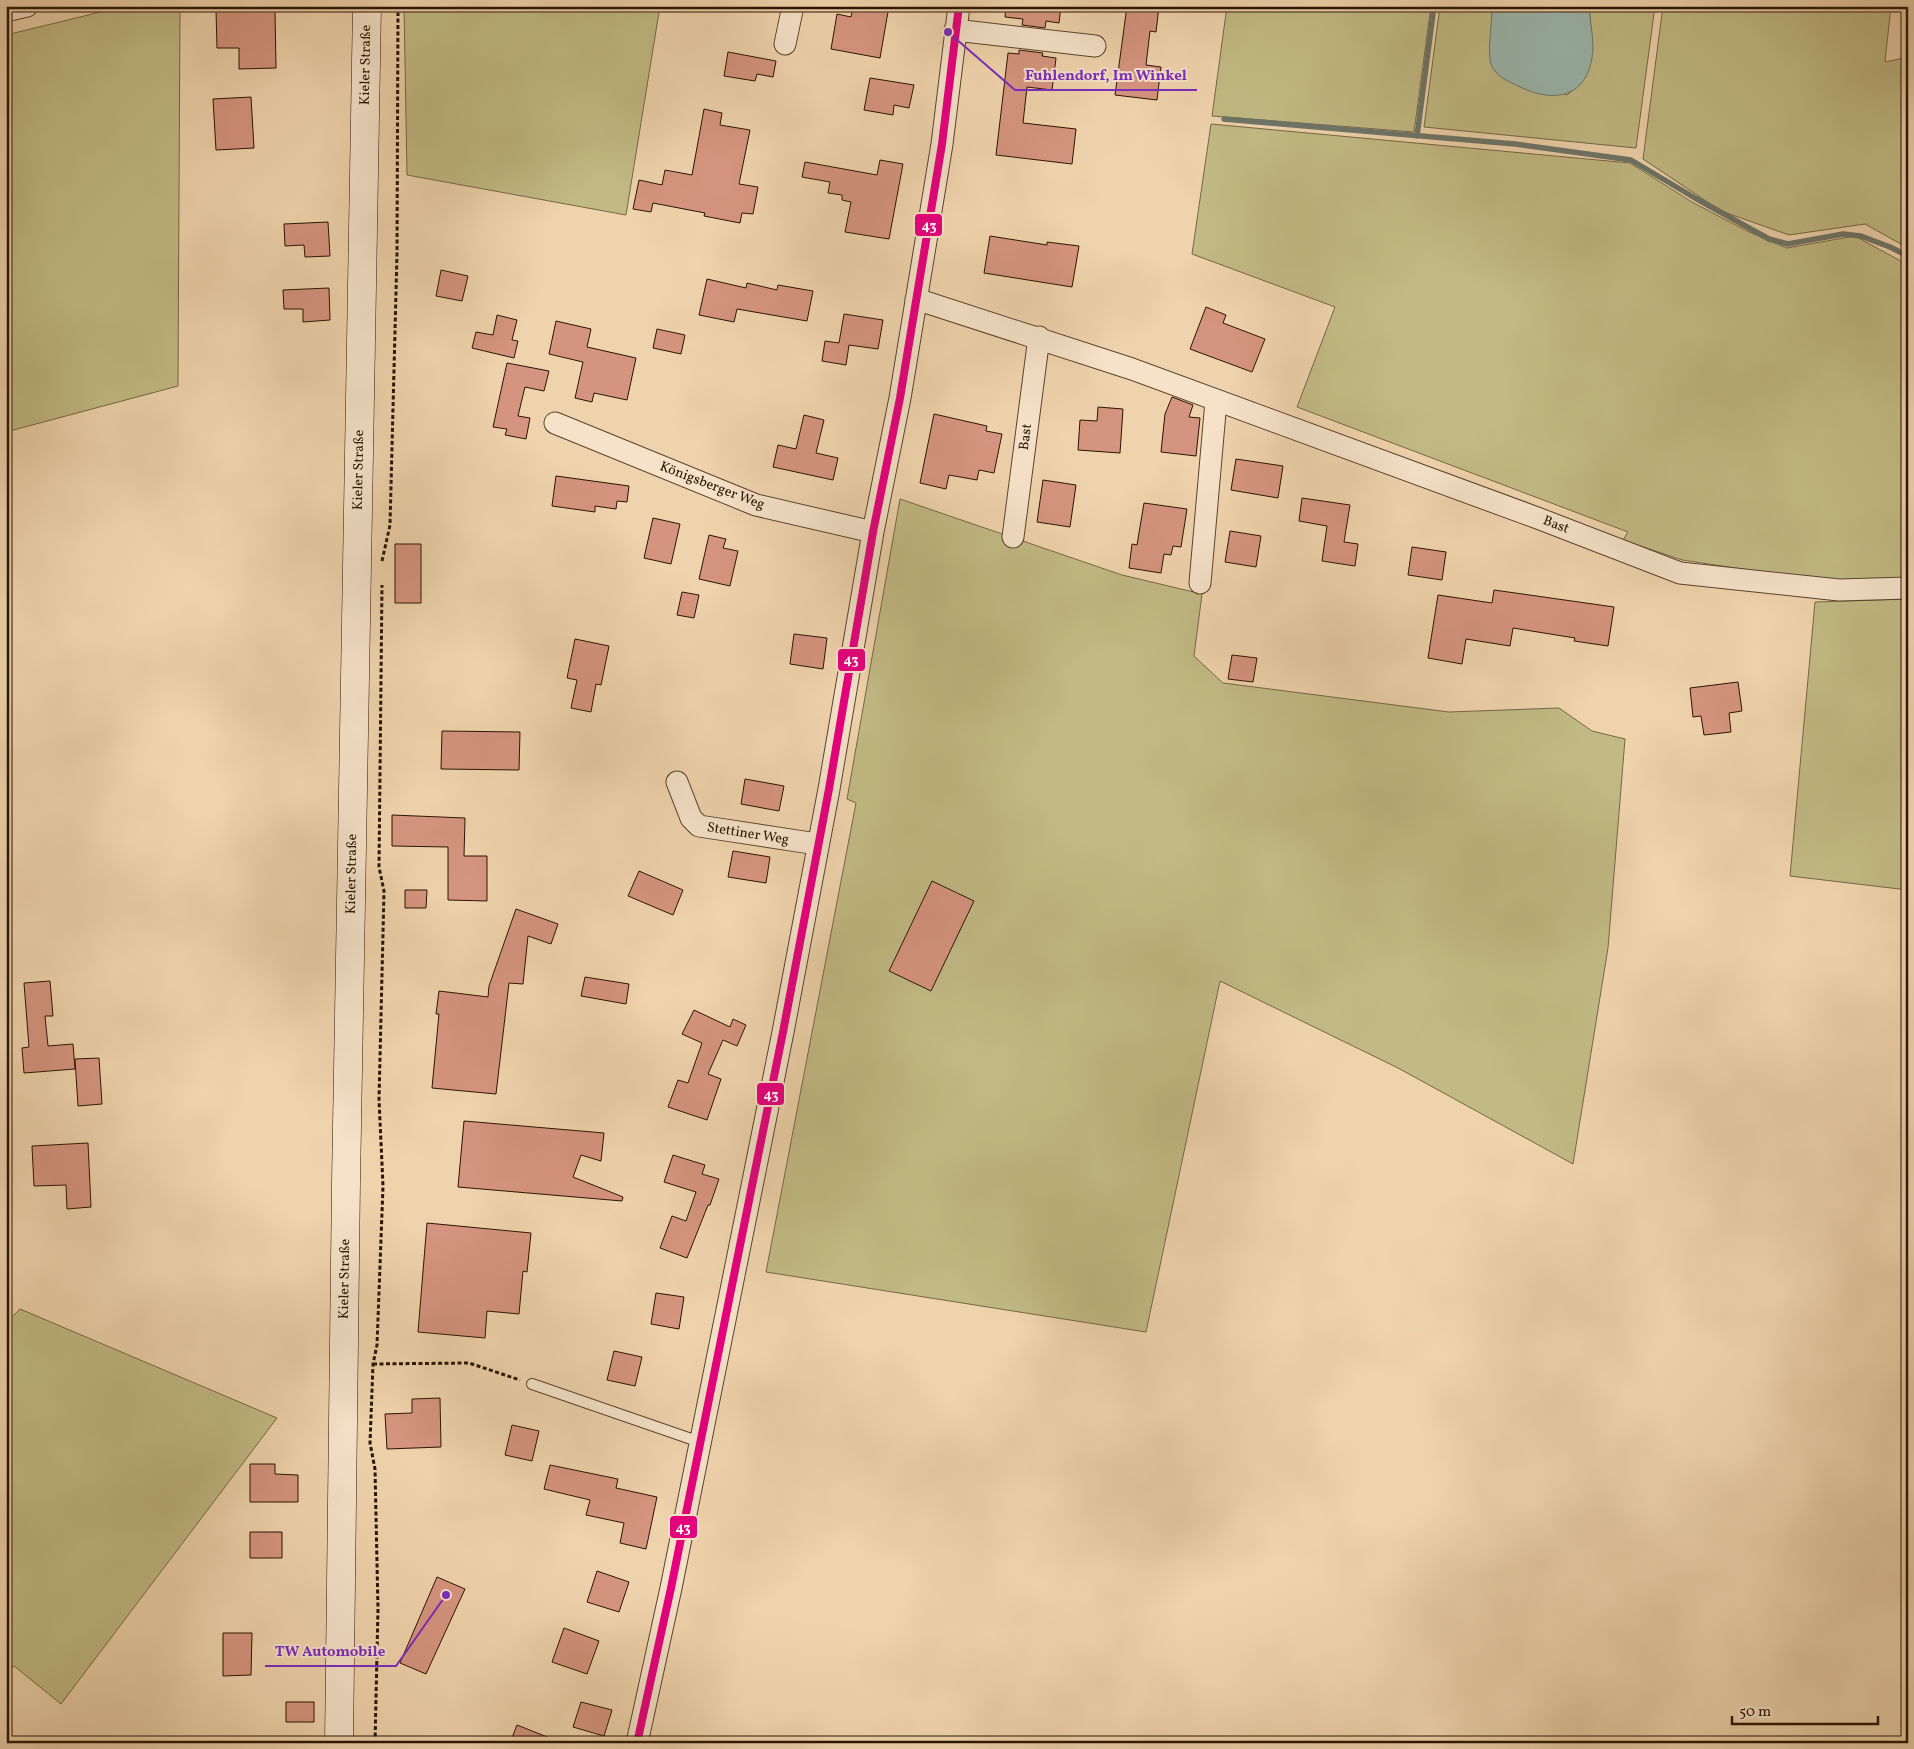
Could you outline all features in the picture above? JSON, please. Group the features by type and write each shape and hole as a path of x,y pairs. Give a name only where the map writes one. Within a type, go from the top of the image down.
{"main road":[{"name":"Kieler Straße","path":"339,1743 346,1164 367,6"}],"street":[{"path":"6,11 27,6"},
{"path":"785,44 793,6"},
{"path":"637,1743 671,1588 783,1032 817,844 829,789 942,144 959,6"},
{"path":"955,30 1095,46"},
{"name":"Bast","path":"916,299 1132,369 1428,477 1680,573 1839,590 1908,588"},
{"name":"Bast","path":"1013,537 1039,338"},
{"path":"1200,583 1216,401"},
{"name":"Königsberger Weg","path":"555,423 756,505 873,532"},
{"name":"Stettiner Weg","path":"676,782 691,818 699,826 817,844"}],"lane":[{"path":"532,1384 700,1442"}],"path":[{"path":"382,569 390,525 397,253 398,6"},
{"path":"375,1743 378,1609 375,1468 370,1443 373,1364 378,1345 383,1186 380,1099 384,891 380,867 382,579"},
{"path":"373,1364 469,1363 532,1384"}],"shaded area":[{"path":"125,6 180,6 178,386 6,432 6,35"},
{"path":"404,6 660,6 626,215 407,175"},
{"path":"1227,6 1431,6 1414,132 1212,116"},
{"path":"1440,6 1495,6 1492,10 1491,61 1567,95 1584,76 1591,55 1589,6 1655,6 1636,148 1424,127"},
{"path":"1663,6 1891,6 1885,62 1908,57 1908,248 1865,224 1789,235 1721,211 1643,159"},
{"path":"1211,124 1630,163 1692,202 1747,231 1787,248 1855,236 1908,265 1908,582 1836,583 1682,560 1623,540 1628,532 1297,407 1335,307 1192,254"},
{"path":"900,499 1122,575 1202,594 1194,656 1223,683 1449,712 1559,708 1592,731 1625,739 1608,948 1573,1164 1398,1068 1220,981 1146,1332 766,1272 856,803 847,799"},
{"path":"1908,599 1908,890 1790,876 1815,602"},
{"path":"20,1309 277,1418 61,1704 14,1666 6,1674 6,1323"}],"water":[{"path":"1495,6 1589,6 1593,38 1591,65 1586,77 1579,86 1570,92 1559,95 1547,95 1520,87 1499,75 1491,64 1489,52 1492,10"}],"building":[{"path":"853,6 889,6 880,58 831,49 837,14 851,17"},
{"path":"1006,6 1061,6 1059,23 1046,21 1045,28 1022,25 1023,19 1005,17"},
{"path":"1127,6 1159,6 1156,32 1150,31 1146,65 1161,67 1157,100 1115,95"},
{"path":"275,9 276,68 239,69 239,48 217,48 216,10"},
{"path":"1019,50 1043,53 1042,56 1056,58 1052,90 1027,87 1023,123 1076,129 1072,164 996,155 1008,53 1019,54"},
{"path":"728,52 776,61 773,77 757,74 755,81 724,76"},
{"path":"870,78 914,85 909,108 894,105 893,115 864,110"},
{"path":"251,97 254,148 216,150 213,99"},
{"path":"704,109 722,113 720,125 750,130 739,184 758,187 753,214 742,213 740,223 704,216 705,213 653,203 651,212 633,209 639,180 662,185 665,170 692,175"},
{"path":"880,160 903,164 889,239 845,232 851,202 842,200 842,195 828,193 830,182 802,177 805,162 877,175"},
{"path":"328,222 330,256 305,257 304,245 285,246 284,224"},
{"path":"990,236 1047,245 1047,242 1079,246 1072,287 984,273"},
{"path":"441,270 468,276 462,301 436,296"},
{"path":"707,279 746,288 747,283 777,290 778,285 813,291 807,321 737,309 734,322 699,315"},
{"path":"329,288 330,320 303,322 303,309 284,309 283,290"},
{"path":"1206,307 1226,315 1223,323 1265,339 1252,372 1190,349"},
{"path":"844,314 883,320 878,349 849,345 846,365 822,361 825,341 839,343"},
{"path":"497,315 517,320 512,340 518,341 514,358 472,348 476,332 493,335"},
{"path":"556,321 591,329 587,347 636,358 627,400 594,393 592,402 575,398 583,362 549,354"},
{"path":"657,329 685,335 681,354 653,348"},
{"path":"507,363 549,371 544,391 525,387 518,416 530,418 526,439 505,435 507,429 493,427"},
{"path":"1172,397 1193,405 1189,417 1200,418 1196,456 1161,452 1165,414"},
{"path":"1098,407 1123,409 1120,453 1078,450 1080,420 1097,421"},
{"path":"934,414 987,426 986,431 1002,434 994,473 979,470 977,480 949,475 946,489 920,483"},
{"path":"804,415 824,420 816,453 838,458 833,480 773,467 778,445 796,449"},
{"path":"1236,459 1283,466 1278,498 1231,490"},
{"path":"556,476 629,486 627,502 617,501 616,509 595,506 595,512 552,506"},
{"path":"1043,480 1076,485 1070,527 1037,522"},
{"path":"1302,498 1350,505 1344,542 1358,544 1355,566 1322,561 1327,526 1299,521"},
{"path":"1144,503 1187,509 1181,547 1173,546 1171,555 1164,554 1161,573 1129,568 1132,544 1137,545"},
{"path":"653,518 680,524 671,564 644,558"},
{"path":"1230,531 1261,536 1256,567 1225,562"},
{"path":"709,535 726,539 723,548 738,551 730,586 699,579"},
{"path":"395,544 421,544 421,603 395,603"},
{"path":"1412,547 1446,552 1442,580 1408,575"},
{"path":"1494,590 1614,607 1608,646 1574,641 1575,638 1513,628 1510,646 1466,639 1462,664 1428,658 1438,595 1492,603"},
{"path":"682,592 699,595 694,618 677,615"},
{"path":"794,634 827,638 823,669 790,664"},
{"path":"575,639 609,646 601,685 596,684 591,712 571,708 577,680 567,678"},
{"path":"1232,655 1257,658 1253,682 1228,679"},
{"path":"1738,682 1742,711 1729,713 1731,732 1704,735 1701,716 1693,717 1690,688"},
{"path":"442,731 520,732 519,770 441,769"},
{"path":"745,779 784,786 779,811 741,804"},
{"path":"392,815 465,818 464,856 487,856 487,901 448,900 448,847 392,846"},
{"path":"733,851 770,857 766,883 728,877"},
{"path":"639,871 683,890 673,915 628,896"},
{"path":"932,881 974,901 931,991 889,971"},
{"path":"405,890 427,890 426,908 405,908"},
{"path":"516,909 558,924 551,944 528,936 523,984 509,983 496,1094 432,1088 439,1014 436,1014 439,991 488,997 489,986"},
{"path":"585,977 629,984 626,1004 581,996"},
{"path":"50,981 53,1016 45,1016 48,1046 73,1044 75,1069 24,1073 22,1048 29,1047 24,983"},
{"path":"694,1010 730,1027 733,1019 746,1025 737,1046 723,1040 708,1074 721,1079 707,1120 668,1107 678,1080 688,1083 702,1043 682,1034"},
{"path":"99,1058 102,1104 78,1106 75,1059"},
{"path":"464,1121 604,1133 601,1161 581,1155 573,1177 623,1197 622,1201 458,1187"},
{"path":"88,1143 91,1207 67,1209 66,1185 34,1186 32,1146"},
{"path":"673,1155 705,1165 702,1174 719,1179 687,1258 660,1248 672,1216 686,1221 696,1192 664,1182"},
{"path":"427,1223 531,1233 527,1272 523,1271 519,1314 487,1311 485,1338 418,1332"},
{"path":"656,1293 684,1297 679,1329 651,1324"},
{"path":"614,1351 642,1357 635,1386 607,1380"},
{"path":"440,1398 441,1447 387,1449 385,1414 412,1413 412,1399"},
{"path":"512,1425 539,1431 532,1461 505,1455"},
{"path":"250,1464 275,1464 275,1474 298,1475 298,1502 250,1502"},
{"path":"550,1465 618,1479 616,1488 657,1497 646,1549 620,1543 624,1523 586,1515 590,1500 544,1489"},
{"path":"250,1532 282,1532 282,1558 250,1558"},
{"path":"597,1571 629,1582 619,1612 587,1602"},
{"path":"437,1577 465,1589 426,1674 400,1663"},
{"path":"564,1628 599,1641 587,1674 552,1662"},
{"path":"223,1633 252,1633 251,1675 223,1676"},
{"path":"286,1702 314,1702 314,1722 286,1722"},
{"path":"581,1702 612,1710 604,1736 573,1727"},
{"path":"517,1725 560,1742 560,1743 510,1743"}],"waterway":[{"path":"1417,136 1434,6"},
{"path":"1224,119 1515,144 1631,160 1769,239 1788,244 1843,234 1861,236 1908,256"}],"transit line":[{"name":"43","path":"637,1743 671,1588 783,1032 829,789 873,532 900,398 942,144 959,6"}],"place":[{"name":"Fuhlendorf, Im Winkel","path":"948,32"},
{"name":"TW Automobile","path":"446,1595"}]}
